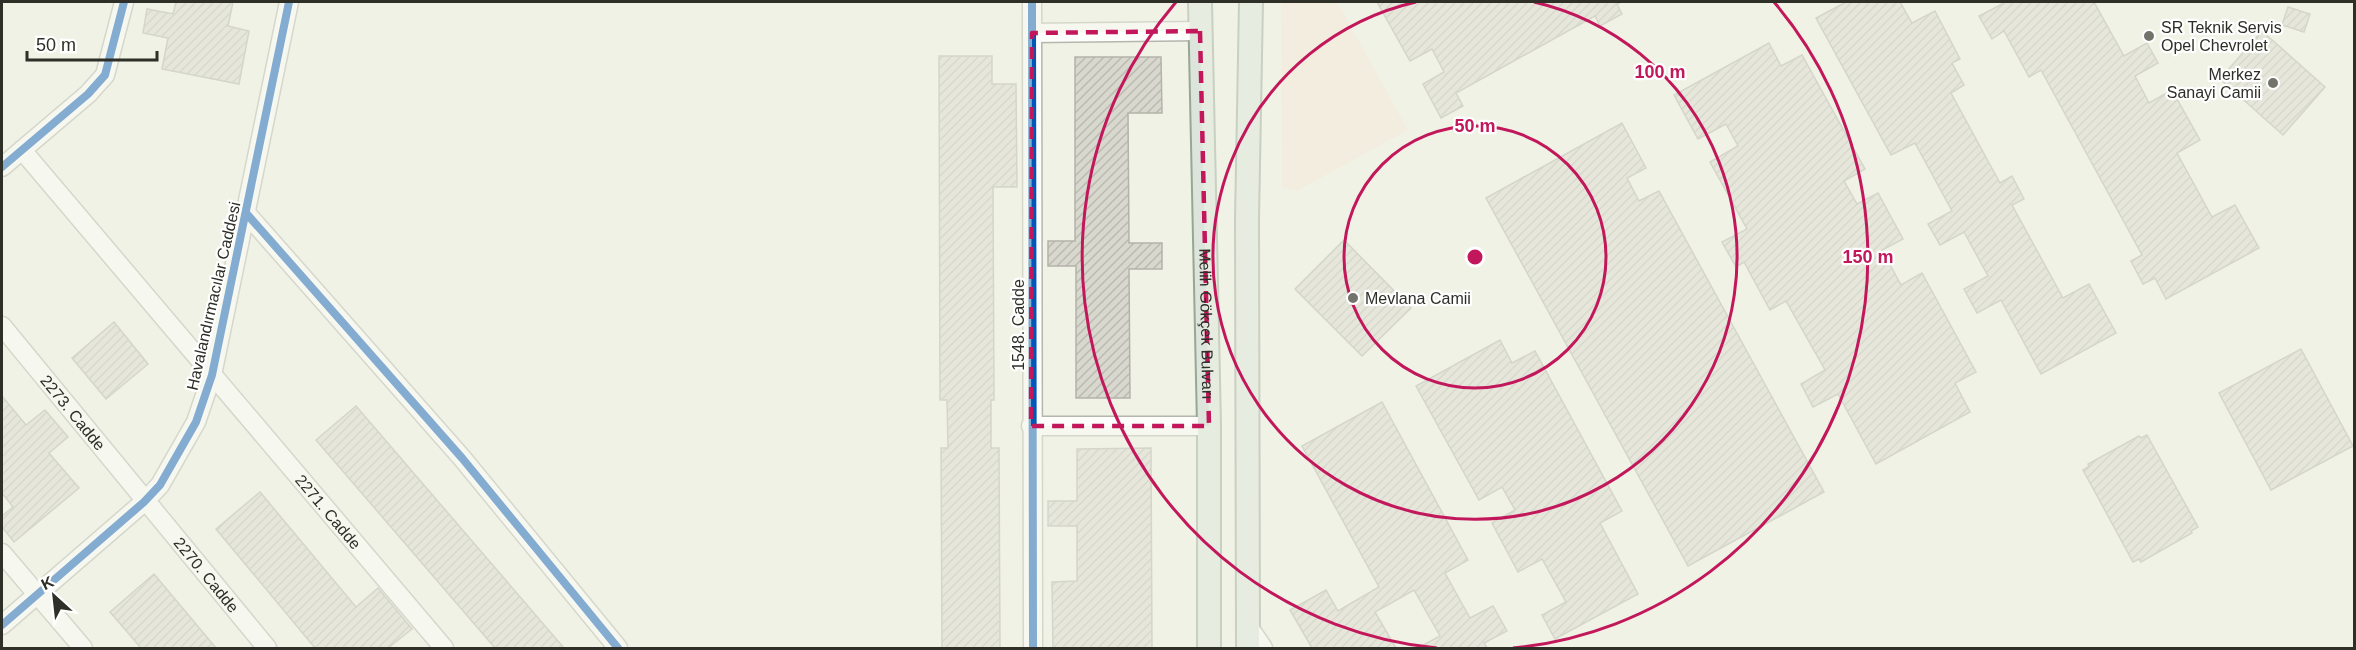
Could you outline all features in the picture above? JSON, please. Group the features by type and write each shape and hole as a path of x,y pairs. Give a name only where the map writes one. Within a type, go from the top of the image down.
{"main road":[{"name":"Melih Gökçek Bulvarı","path":"1200,2 1209,426 1209,648"},
{"path":"1248,648 1247,219 1251,2"}],"street":[{"path":"2,167 88,94 105,75 124,2"},
{"name":"Havalandırmacılar Caddesi","path":"2,624 144,502 176,461 196,422 212,375 290,2"},
{"name":"1548. Cadde","path":"1032,2 1033,648"},
{"path":"1032,33 1200,32"},
{"name":"2271. Cadde","path":"22,150 444,648"},
{"path":"246,213 462,458 618,648"},
{"name":"2273. Cadde","path":"2,326 144,502"},
{"path":"1031,426 1209,426"},
{"name":"2270. Cadde","path":"144,502 267,648"},
{"path":"2,553 82,648"},
{"path":"1248,626 1263,648"}],"highlighted area":[{"path":"1200,31 1209,426 1031,426 1032,33"}],"shaded area":[{"path":"1281,2 1337,2 1408,130 1297,191 1282,187"}],"building":[{"path":"176,2 233,2 228,26 249,31 239,84 162,69 168,38 143,33 147,9 173,14"},
{"path":"1377,2 1622,2 1617,4 1622,14 1600,26 1595,16 1456,93 1463,106 1441,118 1423,84 1444,72 1432,49 1410,61"},
{"path":"1846,2 1900,2 1912,23 1935,11 1960,59 1952,63 1964,85 1951,93 2000,183 2012,176 2024,199 2012,205 2063,298 2089,284 2116,333 2041,374 2001,300 1977,313 1964,289 1988,276 1964,232 1940,245 1928,224 1952,211 1915,143 1891,155 1816,18"},
{"path":"2006,2 2094,2 2124,56 2147,43 2158,63 2135,76 2149,103 2172,90 2200,140 2177,153 2212,217 2235,205 2259,248 2166,299 2155,278 2143,284 2131,261 2142,255 2041,70 2029,77 2004,31 1992,39 1979,16"},
{"path":"2288,7 2310,14 2304,32 2282,25"},
{"name":"Merkez Sanayi Camii","path":"2262,31 2325,87 2283,135 2220,79"},
{"path":"1769,43 1781,66 1802,55 1865,169 1844,181 1857,204 1878,193 1903,239 1882,250 1901,285 1922,273 1976,372 1955,383 1970,412 1876,464 1838,394 1813,407 1801,384 1825,370 1786,301 1770,310 1744,262 1736,267 1722,242 1747,229 1710,162 1738,146 1726,124 1698,139 1674,95"},
{"path":"939,56 992,56 992,84 1016,84 1017,187 993,187 994,400 991,400 991,448 999,448 1000,648 942,648 941,448 948,448 947,400 940,400"},
{"path":"1075,57 1161,57 1162,113 1128,113 1129,243 1162,243 1162,269 1129,269 1130,398 1076,398 1076,266 1048,266 1048,241 1075,241"},
{"path":"1622,123 1646,168 1627,178 1639,201 1659,191 1824,492 1688,566 1486,198"},
{"name":"Mevlana Camii","path":"1344,240 1411,308 1362,356 1295,289"},
{"path":"114,322 148,364 106,399 72,358"},
{"path":"1500,340 1512,363 1535,351 1622,511 1600,523 1638,594 1555,639 1542,615 1566,602 1542,559 1518,572 1492,523 1515,510 1502,487 1479,500 1416,386"},
{"path":"2301,349 2353,446 2271,490 2219,393"},
{"path":"2,396 26,425 45,410 68,437 49,453 79,488 14,542 2,527 2,516 13,507 2,493"},
{"path":"1382,402 1468,560 1445,573 1470,618 1493,606 1507,631 1484,643 1487,648 1418,648 1440,636 1414,590 1375,612 1396,648 1312,648 1290,610 1326,590 1338,611 1379,587 1302,446"},
{"path":"356,406 564,648 495,648 316,440"},
{"path":"2147,435 2198,527 2191,531 2192,533 2141,562 2139,559 2133,562 2083,470 2089,466 2088,464 2139,436 2141,438"},
{"path":"1151,448 1152,648 1053,648 1052,582 1077,581 1077,526 1048,526 1048,501 1077,501 1077,449"},
{"path":"260,492 356,607 378,588 412,629 388,648 315,648 216,529"},
{"path":"154,574 216,648 141,648 110,612"}],"cycle path":[{"path":"2,167 88,94 105,75 124,2"},
{"path":"2,625 144,502 160,485 196,422 212,375 289,2"},
{"path":"1032,2 1033,648"},
{"path":"246,213 462,458 618,648"}],"place":[{"name":"SR Teknik Servis Opel Chevrolet","path":"2149,36"},
{"name":"Merkez Sanayi Camii","path":"2273,83"},
{"name":"Mevlana Camii","path":"1353,298"}]}
